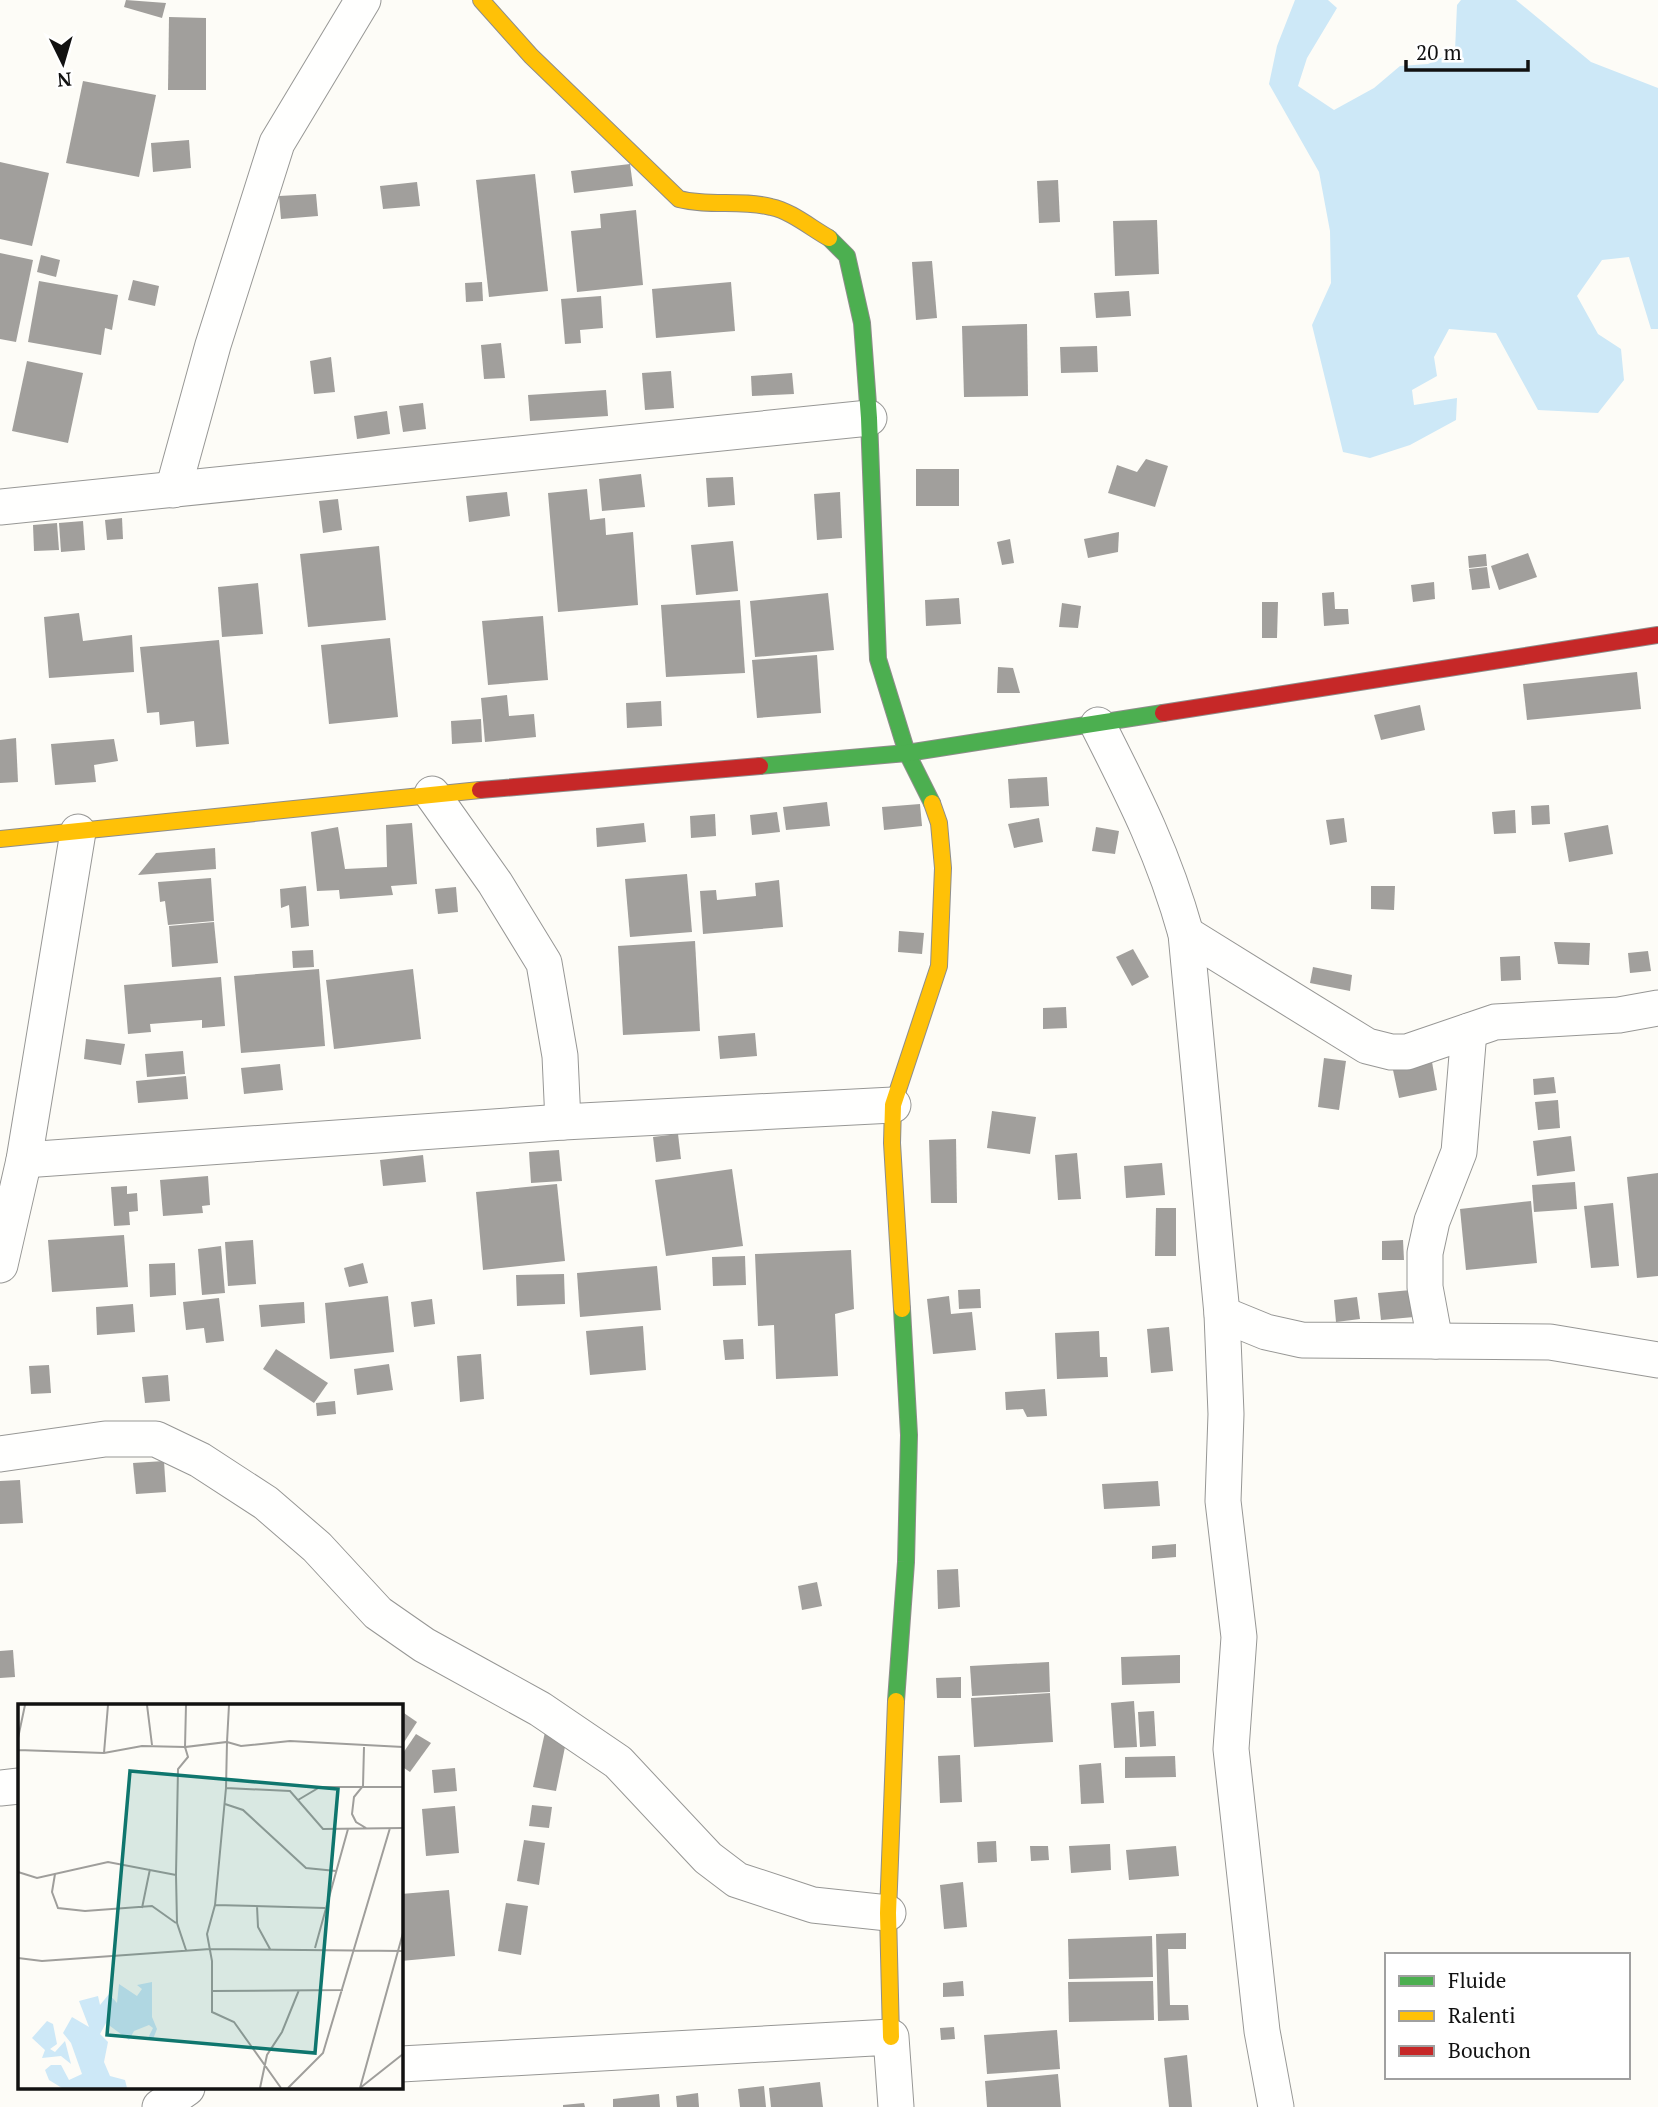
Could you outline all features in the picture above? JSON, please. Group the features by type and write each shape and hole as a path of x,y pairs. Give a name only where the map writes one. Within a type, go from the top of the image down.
{"street":[{"path":"173,490 213,345 276,143 363,0"},
{"path":"481,0 531,56 679,198 701,205 746,203 774,207 835,241 847,256 862,323 869,418 878,659 907,753 927,790 939,823 942,882 939,965 893,1105 892,1143 909,1435 906,1562 894,1734 888,1913 891,2037 896,2107"},
{"path":"0,507 869,418"},
{"path":"0,839 432,794 907,753 1658,635"},
{"path":"1098,725 1151,829 1170,876 1186,934 1222,1314 1226,1414 1223,1501 1238,1637 1231,1749 1262,2032 1276,2107"},
{"path":"432,794 495,883 544,963 560,1056 563,1122"},
{"path":"0,1265 24,1160 78,832"},
{"path":"1186,934 1367,1046 1391,1052 1407,1052 1495,1022 1619,1015 1658,1008"},
{"path":"1435,1342 1425,1287 1425,1253 1432,1221 1459,1152 1469,1031"},
{"path":"24,1160 563,1122 893,1105"},
{"path":"1222,1314 1266,1332 1302,1340 1550,1342 1658,1360"},
{"path":"0,1454 105,1440 156,1439 200,1460 266,1503 317,1547 378,1613 424,1645 540,1709 618,1762 708,1858 737,1880 813,1905 888,1913"},
{"path":"0,1787 18,1786"},
{"path":"402,2064 891,2037"},
{"path":"160,2107 184,2090"}],"water":[{"path":"1295,0 1328,0 1337,8 1307,58 1298,86 1334,110 1374,88 1400,66 1428,64 1455,51 1457,5 1461,0 1516,0 1591,62 1658,88 1658,329 1651,329 1629,257 1602,260 1577,296 1598,334 1621,349 1624,380 1598,413 1538,410 1496,333 1449,329 1434,357 1437,376 1412,390 1414,405 1457,398 1456,420 1410,445 1370,458 1343,452 1312,325 1331,283 1330,231 1319,172 1269,84 1277,46"}],"building":[{"path":"126,0 166,3 162,18 124,7"},
{"path":"169,17 206,18 206,90 168,90"},
{"path":"83,81 156,95 139,177 66,163"},
{"path":"189,140 191,168 153,172 151,143"},
{"path":"0,162 49,173 32,246 0,239"},
{"path":"630,164 633,186 574,193 571,171"},
{"path":"535,174 548,291 489,297 476,180"},
{"path":"1058,180 1060,222 1039,223 1037,181"},
{"path":"417,182 420,206 383,209 380,186"},
{"path":"316,194 318,216 281,219 279,196"},
{"path":"636,210 643,285 577,292 571,231 601,228 600,214"},
{"path":"1157,220 1159,274 1115,276 1113,221"},
{"path":"0,253 33,260 16,342 0,339"},
{"path":"41,255 60,260 56,277 37,272"},
{"path":"932,261 937,318 916,320 912,262"},
{"path":"133,280 159,286 155,306 128,300"},
{"path":"39,281 118,295 112,330 105,328 101,355 28,342"},
{"path":"482,282 483,301 466,302 465,283"},
{"path":"731,282 735,331 656,338 652,289"},
{"path":"1129,291 1131,316 1096,318 1094,293"},
{"path":"601,296 603,328 580,330 581,343 565,344 561,299"},
{"path":"1027,324 1028,396 964,397 962,326"},
{"path":"501,343 505,378 484,379 481,345"},
{"path":"1097,346 1098,372 1061,373 1060,347"},
{"path":"331,357 335,392 314,394 310,361"},
{"path":"27,361 83,373 68,443 12,431"},
{"path":"671,371 674,408 645,410 642,373"},
{"path":"792,373 794,394 752,396 751,376"},
{"path":"606,390 608,416 530,421 528,395"},
{"path":"423,403 426,429 403,432 399,406"},
{"path":"387,411 390,434 357,439 354,416"},
{"path":"1146,459 1168,466 1155,507 1108,493 1117,465 1137,472"},
{"path":"916,469 959,469 959,506 916,506"},
{"path":"641,474 645,507 602,511 599,479"},
{"path":"733,477 735,505 708,507 706,478"},
{"path":"587,489 590,520 605,518 606,535 633,532 638,605 558,612 548,493"},
{"path":"507,492 510,516 469,522 466,496"},
{"path":"840,492 842,538 817,540 814,494"},
{"path":"338,499 342,530 323,533 319,501"},
{"path":"122,518 123,539 107,540 105,520"},
{"path":"83,521 85,550 61,552 59,523"},
{"path":"57,523 59,550 34,551 33,525"},
{"path":"1119,532 1118,552 1088,558 1084,539"},
{"path":"1010,539 1014,563 1002,565 997,542"},
{"path":"733,541 738,591 696,595 691,545"},
{"path":"379,546 386,620 308,627 300,554"},
{"path":"1528,553 1537,577 1499,590 1491,566"},
{"path":"1486,554 1487,566 1469,568 1468,556"},
{"path":"1487,567 1490,588 1472,590 1469,569"},
{"path":"1434,582 1435,599 1413,602 1411,585"},
{"path":"258,583 263,634 222,637 218,587"},
{"path":"1334,592 1335,609 1348,609 1349,624 1324,626 1322,593"},
{"path":"828,593 834,650 755,657 750,601"},
{"path":"959,598 961,624 926,626 925,600"},
{"path":"740,600 745,673 666,677 661,605"},
{"path":"1262,602 1278,602 1277,638 1262,638"},
{"path":"1062,603 1081,606 1078,628 1059,627"},
{"path":"79,613 83,641 132,635 134,672 49,678 44,617"},
{"path":"543,616 548,680 488,685 482,621"},
{"path":"390,638 398,717 329,724 321,645"},
{"path":"219,640 229,744 196,747 194,721 160,725 159,712 147,713 140,647"},
{"path":"817,655 821,713 757,718 752,660"},
{"path":"998,667 1013,668 1020,693 997,693"},
{"path":"1637,672 1641,709 1527,720 1523,684"},
{"path":"507,695 509,716 534,714 536,737 485,742 481,698"},
{"path":"661,701 662,726 627,728 626,703"},
{"path":"1420,705 1425,730 1381,740 1374,715"},
{"path":"481,719 482,742 452,744 451,721"},
{"path":"16,738 18,782 0,783 0,740"},
{"path":"114,739 118,761 94,765 96,782 55,785 51,744"},
{"path":"1047,777 1049,806 1010,808 1008,779"},
{"path":"827,802 830,826 786,830 783,807"},
{"path":"920,804 922,826 884,830 882,807"},
{"path":"1549,805 1550,824 1532,825 1531,806"},
{"path":"1515,810 1516,833 1494,834 1492,812"},
{"path":"777,812 780,832 752,835 750,815"},
{"path":"715,814 716,836 691,838 690,816"},
{"path":"1039,818 1043,842 1014,848 1008,824"},
{"path":"1344,818 1347,842 1330,845 1326,820"},
{"path":"412,823 417,884 391,886 393,895 340,899 339,890 317,891 311,832 338,827 345,869 387,867 386,825"},
{"path":"644,823 646,842 597,847 596,828"},
{"path":"1608,825 1613,854 1569,862 1564,833"},
{"path":"1096,827 1119,831 1115,854 1092,851"},
{"path":"215,848 216,869 138,875 156,853"},
{"path":"687,874 692,932 630,937 625,879"},
{"path":"211,878 214,921 168,925 165,901 160,902 158,882"},
{"path":"779,880 783,927 703,934 700,891 716,890 717,900 756,896 755,883"},
{"path":"306,886 309,926 291,928 289,905 281,908 280,889"},
{"path":"1371,886 1395,886 1394,910 1371,909"},
{"path":"456,887 458,912 438,914 435,889"},
{"path":"214,922 218,963 172,967 169,926"},
{"path":"899,931 924,933 922,954 898,952"},
{"path":"695,941 700,1031 623,1035 618,946"},
{"path":"1554,942 1590,943 1589,965 1558,964"},
{"path":"1133,949 1149,977 1132,986 1116,957"},
{"path":"313,950 314,967 293,968 292,951"},
{"path":"1648,951 1651,971 1630,973 1628,953"},
{"path":"1520,956 1521,980 1501,981 1500,957"},
{"path":"1313,967 1352,975 1350,991 1310,983"},
{"path":"319,969 325,1046 241,1053 234,976"},
{"path":"413,969 421,1039 334,1049 326,980"},
{"path":"221,977 225,1026 202,1028 202,1020 150,1024 151,1032 128,1034 124,985"},
{"path":"1066,1007 1067,1028 1043,1029 1043,1008"},
{"path":"755,1033 757,1056 720,1059 718,1036"},
{"path":"86,1039 125,1044 121,1065 84,1059"},
{"path":"183,1051 185,1074 147,1077 145,1054"},
{"path":"1324,1058 1346,1061 1339,1110 1318,1107"},
{"path":"1432,1062 1437,1090 1399,1098 1393,1070"},
{"path":"280,1064 283,1090 244,1094 241,1068"},
{"path":"186,1076 188,1099 138,1103 136,1081"},
{"path":"1554,1077 1556,1093 1534,1095 1533,1079"},
{"path":"1558,1100 1560,1128 1538,1130 1535,1102"},
{"path":"992,1111 1036,1117 1030,1154 987,1148"},
{"path":"678,1134 681,1159 656,1162 653,1137"},
{"path":"1571,1136 1575,1171 1537,1176 1533,1141"},
{"path":"956,1139 957,1203 931,1203 929,1140"},
{"path":"559,1150 562,1181 531,1183 529,1152"},
{"path":"1077,1153 1081,1199 1058,1200 1055,1155"},
{"path":"423,1155 426,1182 383,1186 380,1160"},
{"path":"1162,1163 1165,1195 1126,1198 1124,1166"},
{"path":"732,1169 743,1246 666,1256 655,1180"},
{"path":"1658,1173 1658,1276 1637,1278 1627,1177"},
{"path":"208,1176 210,1205 202,1206 203,1213 163,1216 160,1180"},
{"path":"1575,1182 1577,1209 1534,1212 1532,1185"},
{"path":"557,1184 565,1261 483,1270 476,1192"},
{"path":"127,1186 127,1194 137,1193 138,1211 129,1212 130,1225 114,1226 111,1187"},
{"path":"1531,1201 1537,1263 1466,1270 1460,1209"},
{"path":"1613,1203 1619,1266 1591,1268 1584,1206"},
{"path":"1156,1208 1176,1208 1176,1256 1155,1256"},
{"path":"124,1235 128,1287 52,1292 48,1240"},
{"path":"253,1240 256,1284 228,1286 225,1242"},
{"path":"1403,1240 1404,1260 1382,1260 1382,1241"},
{"path":"221,1246 225,1293 202,1295 198,1249"},
{"path":"851,1250 854,1309 835,1314 838,1376 776,1379 774,1325 758,1326 755,1254"},
{"path":"745,1256 746,1285 713,1286 712,1257"},
{"path":"175,1263 176,1295 150,1297 149,1264"},
{"path":"363,1263 368,1283 349,1287 344,1268"},
{"path":"657,1266 661,1310 580,1317 577,1273"},
{"path":"564,1274 565,1304 517,1306 516,1275"},
{"path":"980,1289 981,1308 959,1309 958,1290"},
{"path":"1411,1290 1414,1317 1381,1320 1378,1293"},
{"path":"388,1296 394,1352 330,1359 325,1303"},
{"path":"949,1296 951,1314 972,1312 976,1350 933,1354 927,1299"},
{"path":"1357,1297 1360,1319 1336,1322 1334,1300"},
{"path":"219,1298 224,1341 206,1343 204,1328 186,1330 183,1302"},
{"path":"432,1299 435,1324 414,1327 411,1302"},
{"path":"304,1302 305,1323 261,1327 259,1305"},
{"path":"133,1304 135,1332 97,1335 96,1307"},
{"path":"643,1326 646,1370 590,1375 586,1331"},
{"path":"1169,1327 1173,1371 1151,1373 1147,1329"},
{"path":"1099,1331 1100,1357 1107,1357 1108,1377 1057,1379 1055,1333"},
{"path":"743,1339 744,1359 725,1360 723,1340"},
{"path":"276,1349 328,1383 314,1403 263,1369"},
{"path":"481,1354 484,1399 460,1402 457,1356"},
{"path":"389,1364 393,1390 357,1395 354,1369"},
{"path":"49,1365 51,1393 31,1394 29,1366"},
{"path":"168,1375 170,1401 145,1403 142,1377"},
{"path":"1045,1389 1047,1416 1027,1417 1023,1409 1006,1410 1005,1392"},
{"path":"335,1401 336,1414 317,1416 316,1403"},
{"path":"164,1461 166,1492 136,1494 133,1463"},
{"path":"20,1480 23,1523 0,1524 0,1481"},
{"path":"1158,1481 1160,1506 1104,1509 1102,1484"},
{"path":"1176,1544 1176,1557 1152,1559 1152,1546"},
{"path":"958,1569 960,1607 938,1609 937,1570"},
{"path":"817,1582 822,1606 802,1610 798,1586"},
{"path":"13,1650 15,1677 0,1678 0,1651"},
{"path":"1180,1655 1180,1683 1122,1685 1121,1657"},
{"path":"1049,1662 1050,1692 972,1696 970,1666"},
{"path":"961,1677 961,1698 937,1698 936,1678"},
{"path":"1050,1693 1053,1742 974,1747 971,1698"},
{"path":"1134,1701 1137,1747 1114,1748 1111,1703"},
{"path":"1154,1711 1156,1746 1140,1747 1138,1712"},
{"path":"402,1712 417,1722 402,1745"},
{"path":"545,1732 567,1737 556,1791 533,1787"},
{"path":"416,1734 431,1743 410,1772 402,1767 402,1755"},
{"path":"960,1755 962,1802 940,1803 938,1756"},
{"path":"1175,1756 1176,1777 1125,1778 1125,1757"},
{"path":"1101,1763 1104,1803 1081,1804 1079,1765"},
{"path":"455,1768 457,1791 434,1793 432,1770"},
{"path":"532,1805 552,1807 549,1828 529,1826"},
{"path":"455,1806 459,1853 426,1856 422,1809"},
{"path":"524,1840 545,1843 539,1885 517,1881"},
{"path":"996,1841 997,1862 978,1863 977,1842"},
{"path":"1110,1844 1111,1870 1071,1873 1069,1846"},
{"path":"1030,1846 1048,1846 1049,1860 1031,1861"},
{"path":"1176,1846 1179,1876 1129,1880 1126,1850"},
{"path":"963,1882 967,1927 944,1929 940,1885"},
{"path":"449,1890 455,1956 402,1961 402,1894"},
{"path":"506,1903 528,1906 521,1955 498,1951"},
{"path":"1186,1933 1186,1949 1168,1949 1170,2005 1188,2005 1189,2020 1158,2021 1156,1934"},
{"path":"1152,1936 1153,1977 1069,1979 1068,1939"},
{"path":"963,1981 964,1996 943,1997 943,1983"},
{"path":"1153,1981 1154,2020 1069,2022 1068,1982"},
{"path":"954,2027 955,2039 941,2040 940,2028"},
{"path":"1057,2030 1060,2069 987,2074 984,2035"},
{"path":"1187,2055 1192,2107 1169,2107 1164,2058"},
{"path":"1058,2074 1061,2107 987,2107 985,2081"},
{"path":"820,2082 823,2107 771,2107 769,2088"},
{"path":"764,2086 766,2107 740,2107 738,2089"},
{"path":"698,2093 699,2107 677,2107 676,2096"},
{"path":"659,2094 660,2107 613,2107 613,2099"},
{"path":"584,2103 585,2107 563,2107 563,2105"}],"traffic: fast":[{"path":"829,238 847,256 862,323 869,418 878,659 907,753 932,803"},
{"path":"760,766 907,753 1163,713"},
{"path":"896,1701 906,1562 909,1435 902,1309"}],"traffic: slow":[{"path":"481,0 531,56 679,199 771,207 793,216 829,238"},
{"path":"0,839 480,790"},
{"path":"902,1309 892,1143 893,1105 939,966 943,868 939,823 932,803"},
{"path":"891,2037 888,1913 896,1701"}],"traffic: jam":[{"path":"1163,713 1658,635"},
{"path":"480,790 760,766"}]}
